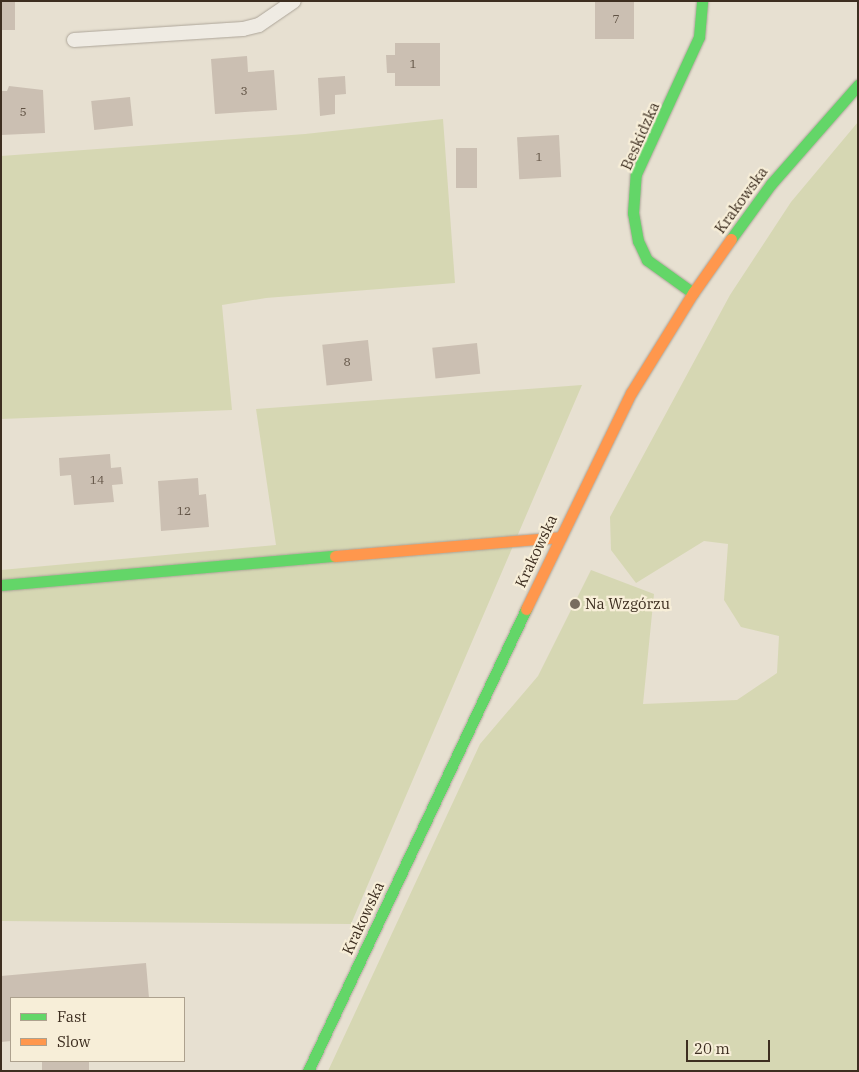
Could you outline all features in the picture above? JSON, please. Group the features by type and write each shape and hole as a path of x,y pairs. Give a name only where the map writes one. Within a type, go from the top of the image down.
{"main road":[{"name":"Beskidzka","path":"693,293 647,260 638,241 633,213 636,174 699,37 702,1"},
{"name":"Krakowska","path":"308,1071 560,537 631,393 693,293 770,184 858,85"},
{"path":"1,585 560,537"}],"lane":[{"path":"74,40 243,29 259,25 294,1"}],"green space":[{"path":"443,119 455,283 266,298 222,305 232,410 1,419 1,156 305,134"},
{"path":"858,122 858,1071 328,1071 480,744 538,676 591,570 654,594 643,704 737,700 777,673 779,636 741,627 724,600 728,544 704,541 636,583 611,550 610,517 730,295 791,202"},
{"path":"582,385 351,924 1,921 1,570 276,545 256,409"}],"building":[{"path":"1,1 15,1 15,30 1,30"},
{"path":"595,1 634,1 634,39 595,39"},
{"path":"395,43 440,43 440,86 395,86 395,73 387,73 386,55 395,55"},
{"path":"247,56 248,72 274,70 277,110 215,114 211,59"},
{"path":"345,76 346,94 335,95 335,114 320,116 318,78"},
{"path":"9,86 43,90 45,133 1,135 1,91 7,91"},
{"path":"130,97 133,126 94,130 91,101"},
{"path":"559,135 561,177 519,179 517,137"},
{"path":"456,148 477,148 477,188 456,188"},
{"path":"368,340 372,381 327,386 322,345"},
{"path":"477,343 480,374 435,379 432,348"},
{"path":"110,454 111,468 121,467 123,484 112,485 114,502 74,505 71,475 60,476 59,458"},
{"path":"198,478 199,495 206,494 209,527 161,531 158,481"},
{"path":"146,963 149,997 10,997 10,1041 1,1042 1,976"},
{"path":"42,1062 89,1062 89,1071 42,1071"}],"traffic: fast":[{"path":"693,293 647,260 638,241 633,213 636,174 699,37 702,1"},
{"path":"731,239 771,184 858,85"},
{"path":"1,585 335,556"},
{"path":"308,1071 526,609"}],"traffic: slow":[{"path":"526,609 631,393 693,293 731,239"},
{"path":"335,556 560,537"}],"place":[{"name":"Na Wzgórzu","path":"575,604"}]}
